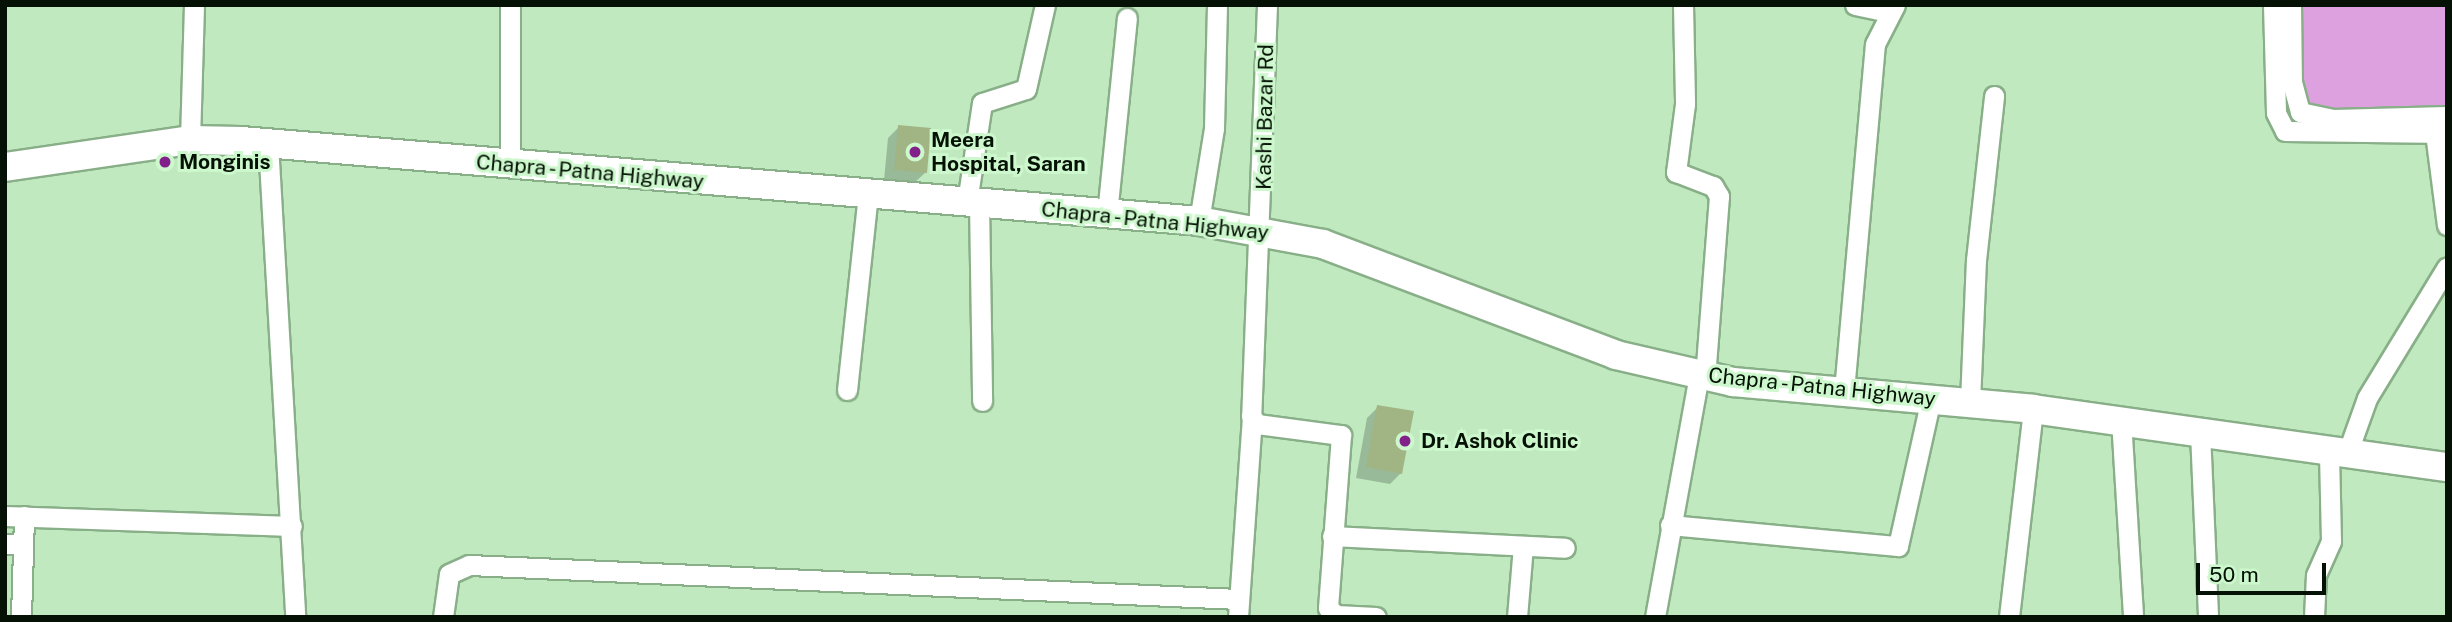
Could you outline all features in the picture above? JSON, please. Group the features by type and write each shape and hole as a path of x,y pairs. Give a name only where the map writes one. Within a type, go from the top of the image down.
{"highway":[{"name":"Chapra - Patna Highway","path":"5,167 190,140 268,143 510,167 1199,221 1262,229 1380,262 1616,355 1702,375 2122,419 2447,467"}],"street":[{"path":"190,140 194,5"},
{"path":"510,5 510,167"},
{"path":"982,401 973,202 982,103 1026,89 1045,5"},
{"path":"1199,221 1214,128 1217,5"},
{"name":"Kashi Bazar Rd","path":"1238,608 1262,229 1267,5"},
{"path":"1655,617 1670,525 1702,375 1719,196 1713,186 1676,172 1685,104 1683,5"},
{"path":"1844,391 1875,44 1892,9 1855,5"},
{"path":"2273,5 2276,113 2285,131 2441,133 2447,225"},
{"path":"2291,5 2292,89 2300,112 2333,119 2447,116"},
{"path":"1107,214 1128,19"},
{"path":"1970,402 1976,260 1994,96"},
{"path":"268,143 292,526 295,617"},
{"path":"847,390 868,194"},
{"path":"2314,617 2316,575 2331,541 2338,452 2376,382 2447,267"},
{"path":"1670,525 1898,546 1931,398"},
{"path":"2009,617 2033,409"},
{"path":"1252,419 1341,435 1329,610 1376,617"},
{"path":"2122,419 2133,617"},
{"path":"2200,432 2208,617"},
{"path":"21,617 14,544 15,516 292,526"},
{"path":"1332,536 1565,548"},
{"path":"1517,617 1523,546"},
{"path":"443,617 449,575 470,565 1238,608"}],"shaded area":[{"path":"2282,5 2447,5 2447,128 2278,121"}],"building":[{"path":"898,125 931,128 927,173 894,170"},
{"path":"1377,405 1414,411 1402,474 1366,467"}],"place":[{"name":"Meera Hospital, Saran","path":"915,152"},
{"name":"Monginis","path":"165,162"},
{"name":"Dr. Ashok Clinic","path":"1405,441"}]}
